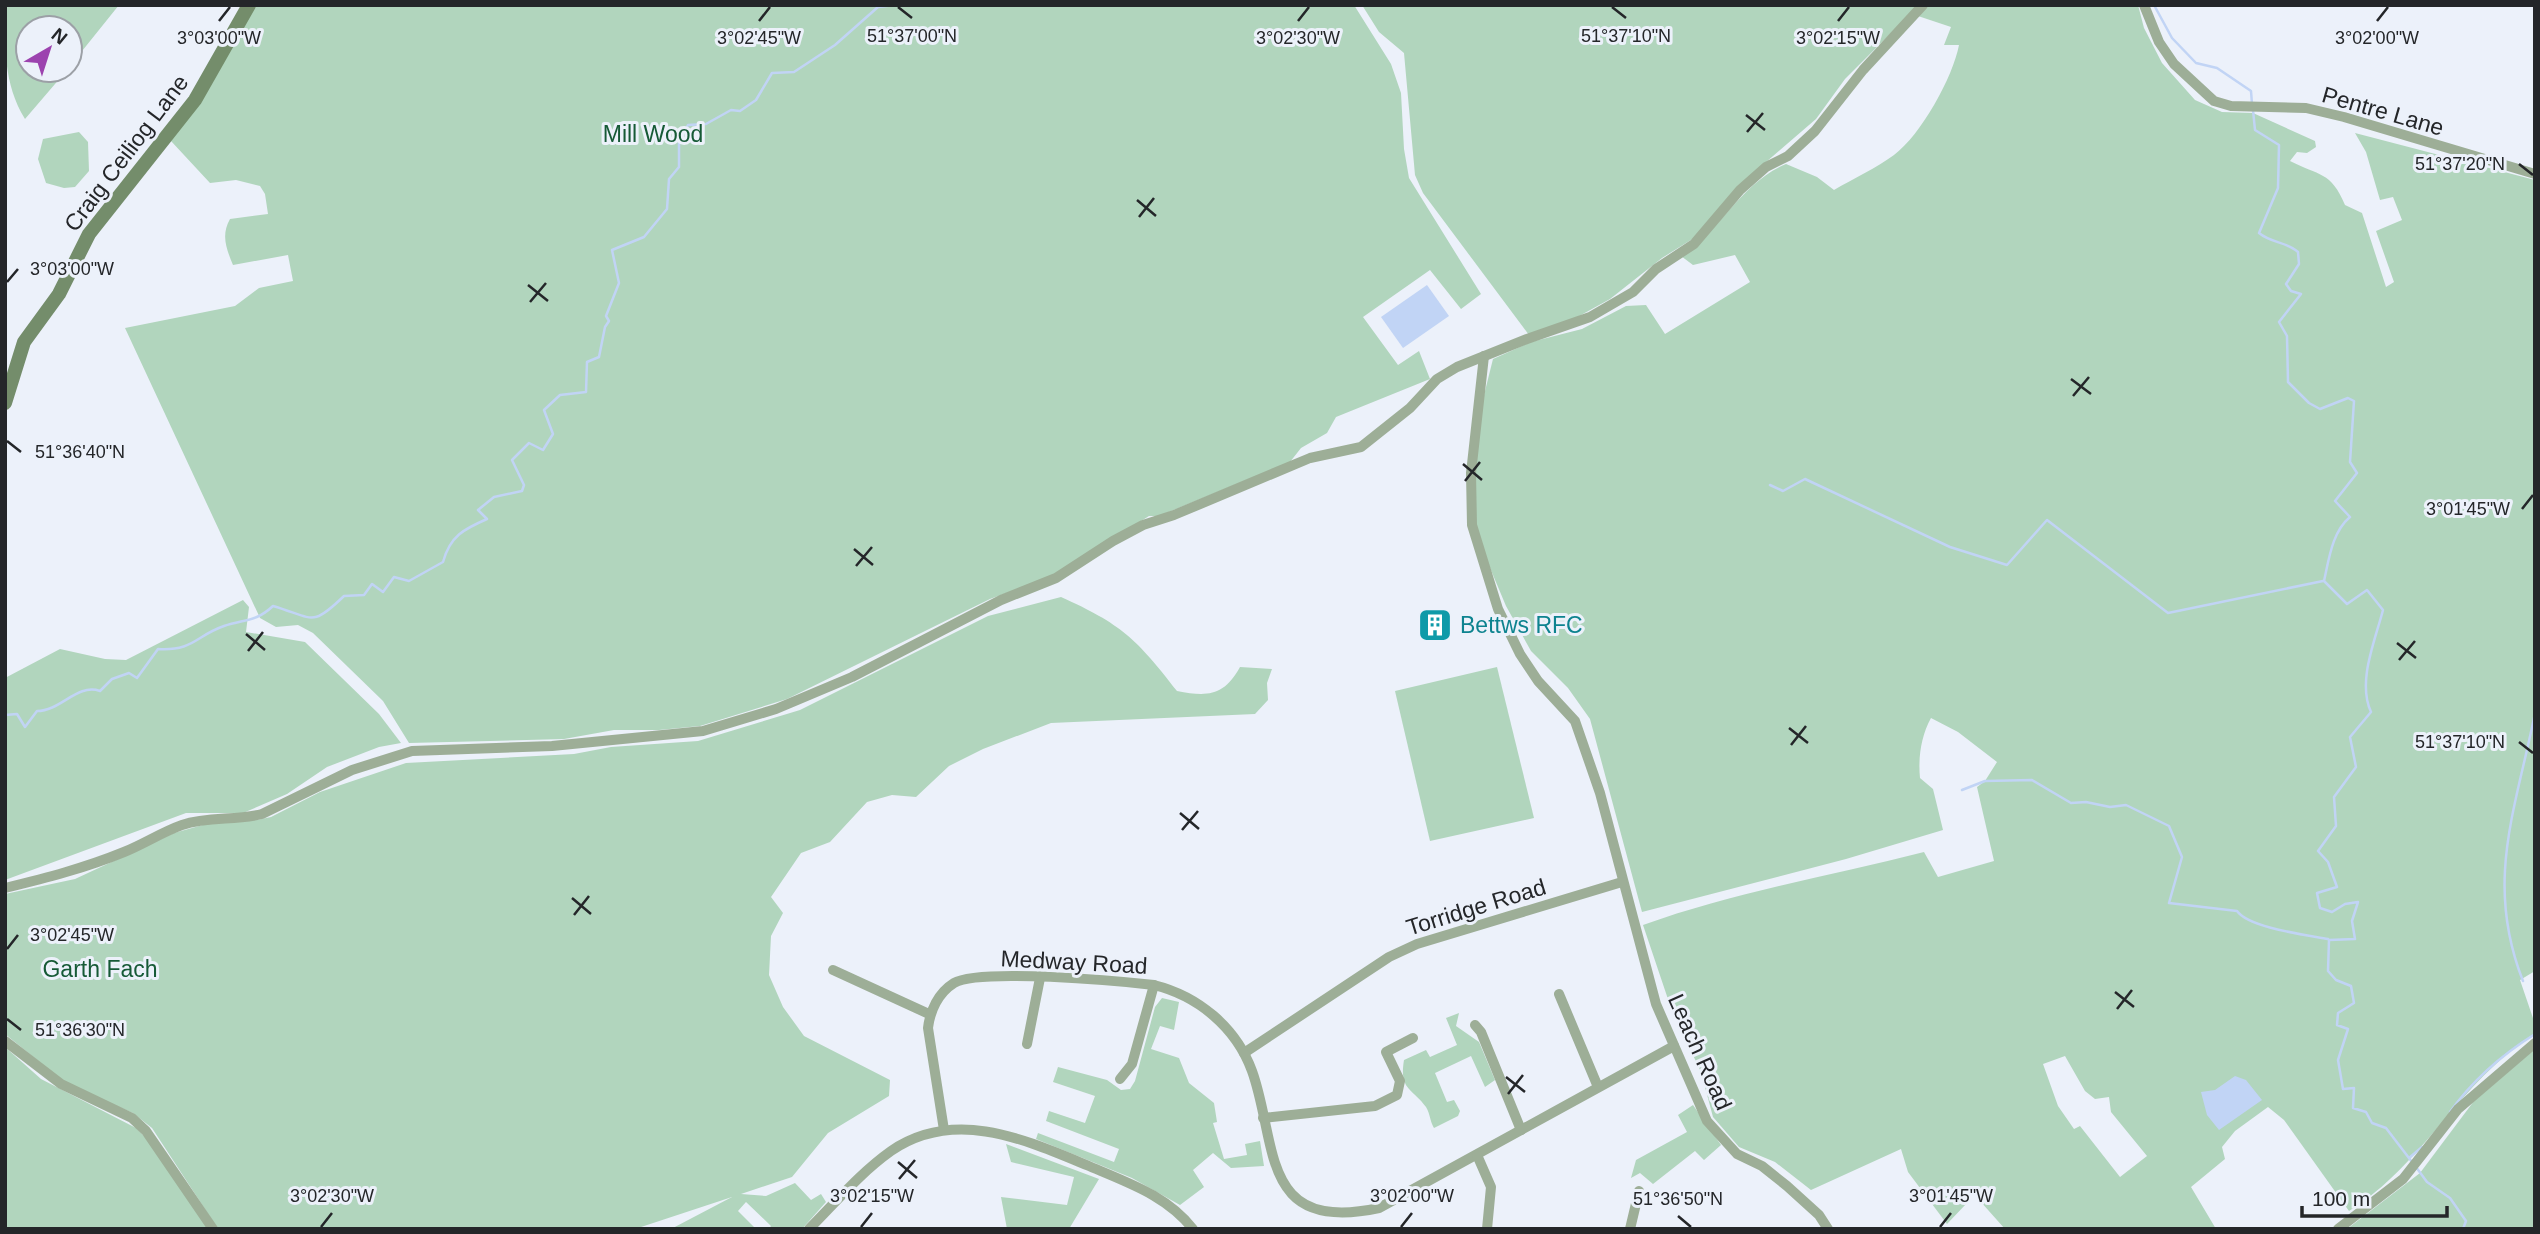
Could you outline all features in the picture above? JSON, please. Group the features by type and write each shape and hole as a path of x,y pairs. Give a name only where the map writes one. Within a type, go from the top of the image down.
{"street":[{"name":"Craig Ceiliog Lane","path":"5,403 24,342 63,287 89,234 195,100 249,5"},
{"path":"5,888 53,878 91,865 182,825 217,817 262,814 352,770 412,751 552,746 703,731 776,709 852,677 1002,600 1056,578 1112,541 1143,525 1310,458 1361,447 1410,408 1437,379 1484,356 1590,317 1633,292 1656,270 1694,244 1740,190 1766,167 1788,156 1815,131 1863,70 1923,5"},
{"name":"Pentre Lane","path":"2144,5 2159,42 2174,64 2214,101 2306,108 2535,174"},
{"name":"Leach Road","path":"1484,356 1471,472 1472,525 1497,609 1520,654 1538,681 1575,721 1600,793 1656,1004 1707,1121 1737,1154 1762,1166 1787,1186 1819,1215 1828,1229"},
{"name":"Torridge Road","path":"1244,1053 1389,957 1417,944 1622,882"},
{"path":"833,970 929,1014 928,1028 944,1130"},
{"name":"Medway Road","path":"929,1014 946,990 966,978 993,976 1154,985 1171,989 1201,1004 1222,1024 1244,1053 1256,1085 1279,1181 1305,1207 1329,1215 1356,1215 1379,1208 1674,1046"},
{"path":"1027,1044 1040,978"},
{"path":"1120,1079 1132,1064 1154,985"},
{"path":"1559,994 1598,1087"},
{"path":"1475,1025 1482,1032 1521,1130"},
{"path":"1263,1118 1375,1106 1397,1095 1400,1082 1386,1052 1413,1038"},
{"path":"5,1041 61,1084 132,1118 146,1131 213,1229"},
{"path":"2338,1229 2403,1179 2420,1161 2458,1109 2535,1042"},
{"path":"816,1227 891,1151 907,1142 944,1130 986,1130 1024,1139 1155,1195 1179,1211 1193,1229"},
{"path":"1477,1155 1491,1187 1487,1229"},
{"path":"1630,1229 1639,1191"}],"green space":[{"path":"5,5 119,5 84,49 84,14 14,14 14,84 55,84 25,119 9,78"},
{"name":"Mill Wood","path":"255,5 1354,5 1391,64 1401,93 1404,149 1409,178 1481,294 1461,309 1430,270 1363,317 1398,365 1419,351 1430,379 1336,417 1327,433 1301,448 1290,462 1159,516 1149,516 1056,575 990,599 787,699 700,726 614,730 564,739 409,743 383,701 313,633 298,625 276,627 260,618 125,328 235,306 259,288 293,281 288,255 233,265 228,253 225,236 230,219 268,214 265,194 260,186 236,180 210,183 171,141"},
{"path":"1362,5 1919,5 1845,79 1816,119 1736,188 1694,238 1662,258 1610,299 1563,325 1529,335 1423,193 1415,175 1404,53 1379,32"},
{"path":"1928,5 2138,5 2144,28 2162,63 2195,100 2222,112 2253,113 2315,141 2316,147 2307,153 2297,152 2290,161 2329,180 2345,205 2362,213 2386,287 2394,282 2376,231 2402,220 2393,197 2380,200 2366,152 2355,133 2535,180 2535,971 2520,980 2535,1024 2535,1034 2508,1053 2484,1075 2399,1170 2376,1192 2349,1211 2284,1120 2268,1107 2235,1131 2222,1147 2225,1159 2191,1187 2216,1229 2005,1229 1972,1192 1967,1203 1947,1224 1908,1172 1901,1149 1811,1190 1775,1162 1739,1147 1713,1117 1701,1072 1672,1011 1643,925 1712,903 1924,852 1938,877 1994,861 1977,787 1985,781 1997,762 1958,732 1931,718 1921,747 1920,778 1933,789 1943,830 1846,859 1642,912 1590,719 1568,688 1531,651 1506,606 1472,525 1478,419 1493,359 1531,342 1582,329 1626,306 1646,305 1665,334 1750,282 1735,255 1693,265 1681,256 1708,233 1756,183 1786,164 1817,177 1834,190 1880,164 1904,146 1925,120 1943,89 1959,45 1944,45 1951,27 1918,16","holes":["2065,1056 2085,1091 2095,1099 2109,1097 2111,1112 2147,1156 2120,1177 2080,1126 2074,1129 2058,1106 2043,1064"]},
{"path":"79,132 88,142 89,171 75,187 64,188 46,183 38,159 43,139"},
{"name":"Garth Fach","path":"1061,597 1099,616 1126,634 1177,691 1206,694 1228,684 1240,667 1272,669 1267,683 1268,700 1255,714 1051,723 983,749 949,766 916,797 892,795 867,802 830,842 801,853 771,897 783,913 771,936 769,975 783,1007 804,1036 890,1080 889,1096 828,1133 792,1177 741,1194 766,1196 795,1183 811,1200 821,1194 826,1202 802,1229 769,1229 771,1226 746,1202 738,1211 756,1229 671,1229 732,1197 635,1229 218,1229 152,1128 133,1113 68,1085 5,1034 5,894 75,879 174,833 217,821 271,817 320,792 406,763 574,754 611,747 698,741 800,710 988,616"},
{"path":"243,600 249,607 246,632 305,642 379,714 401,743 379,747 327,767 287,794 243,813 186,813 5,880 5,678 60,649 105,659 126,660"},
{"path":"1497,667 1534,818 1430,841 1395,691"},
{"path":"1162,998 1179,1002 1174,1030 1160,1026 1151,1049 1179,1058 1189,1083 1214,1103 1217,1122 1213,1123 1224,1159 1247,1155 1245,1144 1260,1141 1264,1166 1231,1168 1213,1153 1193,1170 1204,1187 1180,1205 1132,1178 1036,1139 1038,1133 1114,1162 1119,1149 1046,1121 1049,1111 1085,1123 1095,1096 1053,1082 1058,1067 1107,1080 1121,1090 1130,1089 1135,1081 1155,1007"},
{"path":"1459,1013 1456,1026 1479,1042 1495,1080 1485,1087 1471,1056 1435,1073 1447,1102 1454,1100 1460,1111 1458,1116 1434,1128 1426,1107 1405,1083 1404,1060 1426,1050 1430,1057 1457,1045 1446,1018"},
{"path":"5,1047 41,1079 136,1128 149,1141 208,1229 5,1229"},
{"path":"2535,1049 2535,1229 2347,1229 2420,1173 2474,1101"},
{"path":"1693,1105 1721,1145 1704,1160 1695,1151 1653,1184 1640,1173 1631,1178 1636,1160 1687,1132 1678,1115"},
{"path":"1006,1144 1099,1179 1069,1229 1007,1229 1001,1197 1067,1205 1074,1177 1011,1162"}],"water":[{"path":"1427,285 1449,316 1403,348 1381,317"},
{"path":"2235,1076 2246,1080 2262,1100 2219,1130 2207,1115 2201,1092 2215,1090"}],"waterway":[{"path":"5,715 17,714 25,727 37,711 54,707 84,691 100,691 112,679 129,673 137,678 158,649 179,648 224,626 256,618 273,606 312,618 325,613 344,596 364,595 372,584 383,592 394,577 409,581 443,562 459,534 487,519 478,510 494,497 522,491 524,485 512,460 529,443 543,450 553,434 544,410 560,395 586,392 587,362 599,357 605,327 609,321 606,316 619,283 612,250 644,237 667,209 669,179 679,167 679,142 688,125 706,124 731,110 740,111 756,100 772,73 794,72 835,45 878,7 895,5"},
{"path":"2154,5 2172,38 2196,63 2217,68 2251,91 2252,104"},
{"path":"2253,110 2255,130 2279,145 2278,188 2259,233 2298,252 2299,264 2286,284 2291,291 2301,294 2279,322 2287,336 2288,382 2309,403 2320,409 2348,398 2354,401 2350,462 2357,473 2335,501 2350,517 2335,538 2324,581 2347,604 2367,590 2383,610 2367,675 2367,700 2371,712 2350,737 2356,767 2334,797 2336,826 2318,851 2328,862 2337,887 2317,893 2320,908 2332,912 2345,904 2358,902 2352,921 2355,939 2329,940 2328,971 2336,980 2351,986 2354,1003 2338,1013 2337,1025 2348,1029 2338,1060 2343,1089 2354,1088 2353,1108 2366,1112 2372,1123 2386,1128 2412,1162"},
{"path":"1770,485 1783,491 1805,479 1950,547 2007,565 2047,520 2168,613 2323,581"},
{"path":"2523,981 2512,945 2506,911 2505,878 2507,846 2535,713"},
{"path":"1962,790 1985,781 2032,780 2071,803 2086,802 2110,807 2126,805 2169,826 2182,857 2169,903 2237,911 2253,922 2328,939"},
{"path":"2450,1112 2489,1069 2535,1034"},
{"path":"2409,1158 2422,1147"},
{"path":"2416,1167 2427,1182 2450,1198 2466,1221 2463,1229"}],"place":[{"name":"Bettws RFC","path":"1435,625"}]}
